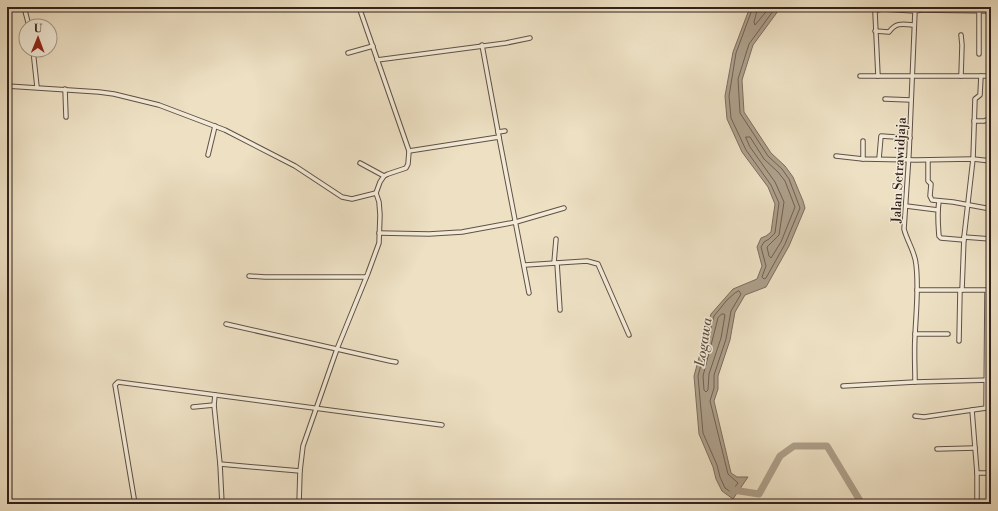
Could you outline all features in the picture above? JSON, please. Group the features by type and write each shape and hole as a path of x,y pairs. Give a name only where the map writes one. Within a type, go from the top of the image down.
{"street":[{"path":"24,7 27,18"},
{"path":"299,504 300,471 303,446 337,348 378,243 379,202 376,193 384,176 406,168 408,164 409,151 359,7"},
{"path":"878,76 875,32 875,12 877,10 915,11 921,9 979,9 991,11"},
{"path":"979,9 979,54"},
{"name":"Jalan Setrawidjaja","path":"915,11 911,75 909,160 904,229 905,236 915,260 917,290 915,382"},
{"path":"875,32 889,32 892,27 899,24 914,25"},
{"path":"960,76 962,45 961,34"},
{"path":"377,60 530,38"},
{"path":"482,45 530,293"},
{"path":"348,53 373,46"},
{"path":"34,58 37,88"},
{"path":"860,76 991,76"},
{"path":"959,341 964,239 973,159 975,98 980,95 981,76"},
{"path":"7,86 99,92 172,109 234,134 295,166 342,197 352,199 376,193"},
{"path":"65,89 66,117"},
{"path":"885,99 911,100"},
{"path":"974,121 984,121 991,118"},
{"path":"208,155 215,126"},
{"path":"498,132 505,131"},
{"path":"879,159 881,136 910,138"},
{"path":"409,151 499,138"},
{"path":"863,141 863,158"},
{"path":"836,156 909,160 973,159 991,161"},
{"path":"928,160 928,180 931,184 930,198 939,201 968,204 991,209"},
{"path":"360,163 384,176"},
{"path":"939,201 937,224 940,237 991,239"},
{"path":"906,206 938,210"},
{"path":"379,233 429,234 462,232 516,222 564,208"},
{"path":"556,238 555,263 560,310"},
{"path":"525,265 587,261 598,264 629,335"},
{"path":"249,276 366,277"},
{"path":"915,416 986,408 989,380 989,290 917,290"},
{"path":"226,324 337,348 390,362 396,362"},
{"path":"915,334 948,334"},
{"path":"843,386 989,380"},
{"path":"134,504 115,385 118,382 442,425"},
{"path":"215,395 214,405 220,464 222,504"},
{"path":"193,407 214,405"},
{"path":"972,410 978,504"},
{"path":"937,449 975,448"},
{"path":"220,464 300,471"},
{"path":"977,473 991,473"}],"water":[{"path":"750,7 781,7 753,45 742,80 744,112 771,153 785,166 793,177 805,208 789,246 766,287 745,295 735,312 730,340 718,376 718,389 714,401 731,473 737,477 748,477 733,499 722,491 699,434 694,376 711,314 733,289 757,279 762,266 757,247 761,238 771,232 775,204 768,187 742,152 727,119 725,96 733,52"}],"waterway":[{"name":"Logawa","path":"731,487 733,490 759,494 780,456 794,446 827,446 862,504"}]}
